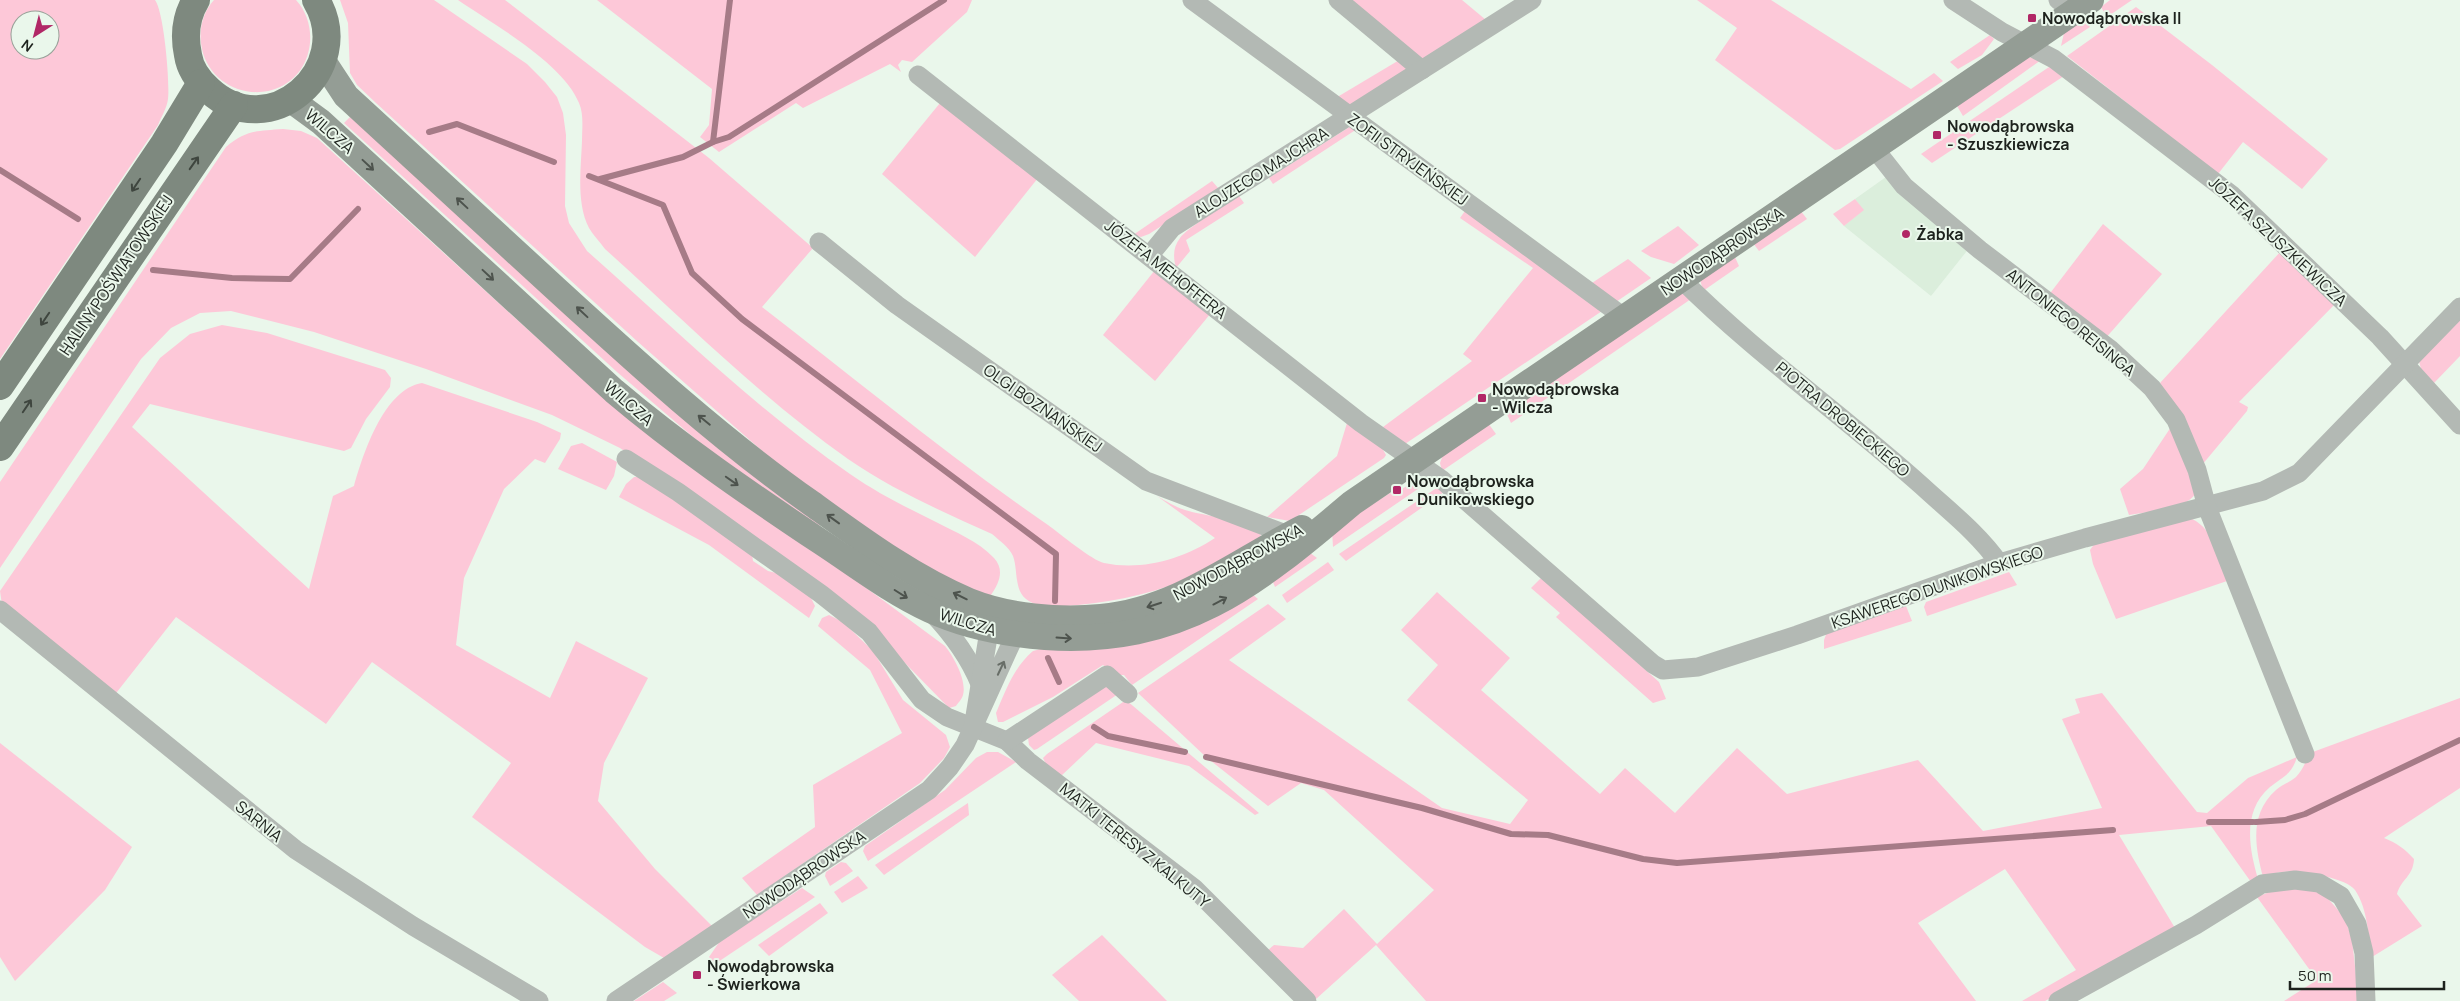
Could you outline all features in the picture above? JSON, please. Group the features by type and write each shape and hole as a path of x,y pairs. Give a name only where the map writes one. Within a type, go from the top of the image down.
{"main road":[{"path":"187,5 185,38 189,62 201,82 216,96 234,105 264,109 291,100 311,83 323,61 327,41 326,27 317,0"},
{"name":"HALINY POŚWIATOWSKIEJ","path":"0,386 164,144 201,82"},
{"name":"HALINY POŚWIATOWSKIEJ","path":"0,447 234,105"}],"street":[{"name":"ZOFII STRYJEŃSKIEJ","path":"1192,0 1624,318"},
{"path":"1338,0 1422,70"},
{"name":"ALOJZEGO MAJCHRA","path":"1149,256 1172,228 1532,0"},
{"name":"JÓZEFA SZUSZKIEWICZA","path":"1953,0 2002,32 2054,59 2232,195 2380,337 2460,425"},
{"name":"NOWODĄBROWSKA","path":"1003,626 1073,639 1135,632 1163,626 1196,614 1236,593 1272,568 1352,503 2028,44 2074,4"},
{"name":"WILCZA","path":"323,61 346,96 698,416 758,464 872,547 920,576 970,601 1003,626"},
{"name":"JÓZEFA MEHOFFERA","path":"918,76 1361,422 1415,460"},
{"name":"WILCZA","path":"291,100 321,122 614,391 662,432 762,503 928,609 964,624 1003,626"},
{"name":"ANTONIEGO REISINGA","path":"1874,148 1904,186 1980,250 2110,349 2152,388 2176,420 2197,470 2207,507 2305,754"},
{"name":"OLGI BOZNAŃSKIEJ","path":"819,242 897,305 1146,481 1288,535"},
{"name":"PIOTRA DROBIECKIEGO","path":"1681,279 1751,342 1888,455 1985,544 1999,563"},
{"name":"KSAWEREGO DUNIKOWSKIEGO","path":"1415,460 1507,535 1646,658 1663,670 1698,667 1797,635 1999,563 2263,491 2299,473 2403,363 2460,307"},
{"name":"MATKI TERESY Z KALKUTY","path":"626,460 678,492 821,594 869,632 922,700 947,717 1008,741 1028,761 1194,888 1307,1001"},
{"name":"NOWODĄBROWSKA","path":"1003,626 1068,618 1103,617 1138,610 1174,598 1215,578 1288,535 1352,503"},
{"path":"928,609 947,628 966,657 980,684"},
{"name":"SARNIA","path":"0,610 296,850 413,926 540,1001"},
{"name":"NOWODĄBROWSKA","path":"973,728 980,684 1003,626"},
{"name":"NOWODĄBROWSKA","path":"616,1001 929,790 950,767 973,728 1003,626"},
{"path":"1008,741 1107,674 1128,694"},
{"path":"2058,1001 2196,925 2262,884 2295,880 2319,883 2341,896 2357,924 2364,953 2366,1001"}],"shaded area":[{"path":"0,0 155,0 164,32 168,91 168,99 158,125 0,359"},
{"path":"214,0 296,0 304,11 310,35 306,60 300,71 280,87 268,91 243,91 221,80 206,61 201,43 202,23 206,11"},
{"path":"340,0 434,0 527,64 557,97 563,113 566,135 565,206 569,223 587,251 748,395 815,449 871,487 966,537 988,552 997,563 1000,572 991,595 986,597 915,563 784,470 638,342 376,103 357,85 350,73 348,23"},
{"path":"458,0 505,0 709,158 813,248 762,307 975,473 1084,552 1104,563 1118,565 1147,564 1190,552 1215,538 1157,496 1185,510 1248,526 1261,535 1258,540 1198,574 1169,586 1139,595 1058,607 1044,606 1026,599 1018,585 1013,556 1007,547 992,534 900,491 848,459 784,410 605,249 589,228 582,208 580,185 582,117 581,107 571,88 543,59"},
{"path":"597,0 972,0 967,12 912,62 902,60 898,65 901,72 890,64 803,108 796,103 719,152 700,137 709,125 712,89"},
{"path":"1348,0 1462,0 1486,20 1421,61"},
{"path":"1697,0 1771,0 1911,89 1934,73 1943,81 1840,149 1835,150 1715,60 1737,28"},
{"path":"2110,0 2132,0 2107,17 2101,7"},
{"path":"2136,7 2212,65 2328,159 2302,189 2243,142 2218,174 2067,56"},
{"path":"2083,18 2090,27 2061,46 2064,33"},
{"path":"1990,35 1994,39 1982,55 1958,69 1950,62"},
{"path":"2027,57 2041,60 1963,116 1957,106"},
{"path":"1401,59 1407,69 1351,105 1334,99"},
{"path":"2052,65 2064,76 1932,163 1921,154"},
{"path":"940,103 1038,178 975,257 882,174"},
{"path":"350,117 822,522 817,529 699,442 617,372 344,123"},
{"path":"1351,126 1357,129 1273,184 1269,178"},
{"path":"283,129 301,131 317,138 579,376 945,646 956,663 963,683 963,695 956,706 949,708 904,662 736,527 620,448 552,415 426,369 314,332 231,311 200,313 171,328 141,359 0,568 0,482 226,147 233,141 252,132"},
{"path":"1886,177 1970,247 1931,296 1844,226 1863,210 1855,199"},
{"path":"1212,181 1219,189 1149,234 1141,237 1133,235"},
{"path":"1239,196 1244,203 1186,240 1190,251 1176,268 1174,252 1184,233"},
{"path":"1855,199 1864,210 1844,226 1833,214"},
{"path":"1467,208 1602,311 1405,444 1383,427 1472,361 1463,354 1533,268 1460,218"},
{"path":"1800,210 1807,219 1759,251 1753,243"},
{"path":"2103,224 2162,274 2104,340 2048,296"},
{"path":"1678,226 1699,245 1674,264 1651,257 1641,251"},
{"path":"2281,251 2335,304 2239,402 2248,407 2247,411 2202,465 2160,383"},
{"path":"1734,255 1739,266 1703,291 1700,279"},
{"path":"1628,259 1651,278 1613,304 1589,285"},
{"path":"1155,270 1211,313 1155,381 1103,335"},
{"path":"1681,292 1691,299 1511,423 1506,412"},
{"path":"2460,319 2460,356 2434,383 2421,369 2419,361"},
{"path":"222,325 267,333 385,370 391,378 390,387 366,419 351,448 344,451 150,404 132,427 309,589 333,496 354,486 369,441 377,425 397,397 409,388 422,383 537,422 561,433 560,439 545,463 535,459 504,489 464,578 456,645 550,698 576,641 648,678 604,763 598,801 655,869 712,926 664,958 645,947 472,817 511,763 372,662 326,724 176,617 113,697 2,605 0,591 160,358 190,334"},
{"path":"1347,423 1382,448 1386,455 1384,458 1290,521 1267,517 1337,456"},
{"path":"1488,423 1496,434 1442,471 1440,463 1443,455"},
{"path":"2171,427 2196,493 2191,499 2175,507 2129,515 2120,489 2143,469"},
{"path":"582,443 617,462 614,476 606,490 558,469 571,446"},
{"path":"1425,474 1431,480 1333,547 1332,530 1390,493 1393,495"},
{"path":"634,477 642,477 752,554 753,561 768,571 780,574 811,598 815,606 809,618 709,545 619,497 626,484"},
{"path":"1438,487 1444,492 1346,561 1339,554"},
{"path":"2192,519 2206,530 2211,537 2227,581 2116,619 2093,564 2090,550 2095,543"},
{"path":"1306,550 1317,558 1275,587 1273,582"},
{"path":"1328,562 1334,570 1287,603 1282,595"},
{"path":"2009,572 2017,585 1927,616 1924,607 1926,602"},
{"path":"1542,577 1659,682 1666,699 1653,703 1556,617 1560,613 1531,588"},
{"path":"1437,592 1510,658 1481,690 1600,794 1625,768 1675,813 1737,748 1787,794 1918,760 1983,831 2102,808 2062,719 2080,713 2075,699 2102,693 2197,812 2207,813 2248,778 2297,757 2290,771 2270,787 2255,807 2250,830 2250,843 2258,879 2251,882 2211,826 2119,835 2175,928 2045,1001 2022,1001 2076,970 2005,869 1918,923 1976,1001 1426,1001 1376,945 1316,999 1268,950 1274,945 1303,948 1344,909 1377,944 1434,890 1324,790 1301,783 1268,806 1206,757 1138,693 1268,604 1286,619 1229,660 1442,808 1510,824 1528,800 1407,700 1438,665 1401,630"},
{"path":"1252,594 1258,599 1132,685 1124,675 1116,675 1103,665 1053,697 1003,722 998,722 996,713 1007,687 1026,657 1033,651"},
{"path":"1906,606 1912,621 1824,649 1824,640 1827,632"},
{"path":"829,615 843,622 873,651 903,700 946,735 950,747 944,758 920,783 757,895 742,878 815,827 813,785 902,733 870,670 818,626 822,618"},
{"path":"1108,683 1118,694 1037,749 1034,750 1029,745 1028,738"},
{"path":"2460,698 2460,788 2384,838 2393,842 2414,859 2411,870 2397,894 2422,926 2372,957 2363,906 2355,890 2350,885 2321,875 2298,872 2280,872 2263,877 2256,843 2256,831 2261,810 2267,799 2276,790 2298,775 2310,753"},
{"path":"1126,700 1259,813 1255,815 1189,766 1096,743 1061,776 1046,764 1043,758 1047,754"},
{"path":"0,743 132,847 105,890 15,981 0,957"},
{"path":"987,752 998,752 1016,762 868,861 863,851 865,846 945,790 976,758"},
{"path":"968,803 969,815 884,875 875,865"},
{"path":"841,862 846,863 853,871 830,886 825,876 826,872"},
{"path":"858,876 868,888 842,903 834,892"},
{"path":"2296,886 2324,894 2345,918 2352,940 2359,1001 2284,1001 2317,980 2257,897 2277,889"},
{"path":"802,888 815,897 715,964 709,957 720,941"},
{"path":"820,903 828,913 769,956 758,945"},
{"path":"1102,935 1167,1001 1079,1001 1052,975"},
{"path":"663,982 677,993 664,1001 634,1001"}],"waterway":[{"path":"713,142 730,0"},
{"path":"600,179 683,157 713,142 729,137 944,0"},
{"path":"429,132 457,124 554,162"},
{"path":"0,170 78,219"},
{"path":"589,176 663,205 692,273 742,319 1056,554 1055,601"},
{"path":"153,270 232,278 290,279 358,209"},
{"path":"1048,658 1059,682"},
{"path":"1094,727 1108,736 1185,752"},
{"path":"2256,822 2285,820 2305,814 2460,740"},
{"path":"1206,757 1422,808 1511,834 1548,835 1643,859 1677,863 2113,830"},
{"path":"2209,822 2253,822"}],"place":[{"name":"Nowodąbrowska II","path":"2032,18"},
{"name":"Nowodąbrowska - Szuszkiewicza","path":"1937,135"},
{"name":"Żabka","path":"1906,234"},
{"name":"Nowodąbrowska - Wilcza","path":"1482,398"},
{"name":"Nowodąbrowska - Dunikowskiego","path":"1397,490"},
{"name":"Nowodąbrowska - Świerkowa","path":"697,975"}]}
